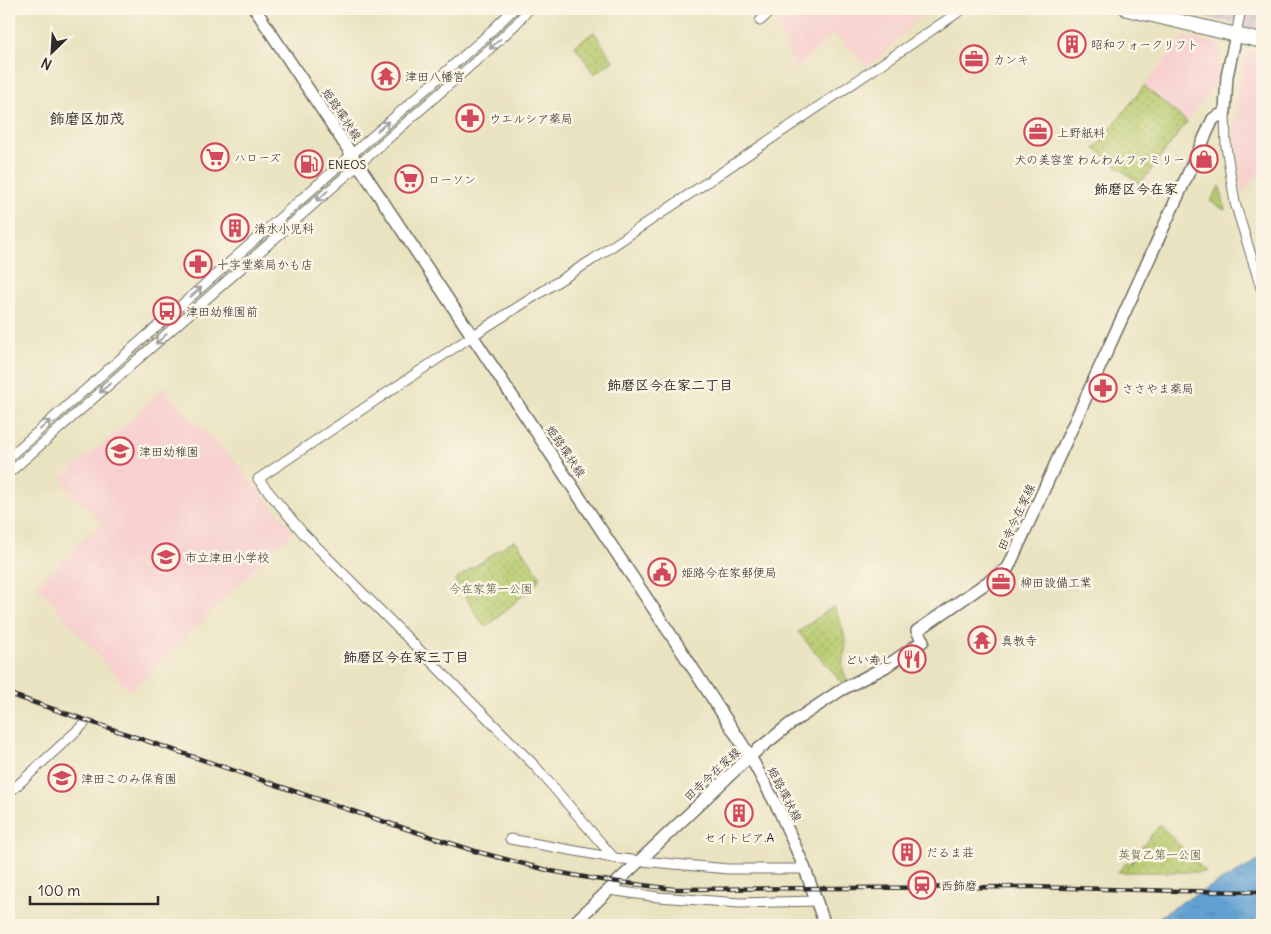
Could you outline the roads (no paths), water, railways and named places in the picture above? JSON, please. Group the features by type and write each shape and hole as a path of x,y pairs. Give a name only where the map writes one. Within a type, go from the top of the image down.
{"highway":[{"path":"1127,9 1262,41"}],"main road":[{"name":"姫路環状線","path":"255,9 424,261 750,756 780,812 805,869 825,925"},
{"path":"1225,112 1227,76 1236,34"},
{"name":"田寺今在家線","path":"572,925 750,756 784,729 841,690 885,667 923,641 917,631 1008,568 1213,119 1225,112"}],"street":[{"path":"9,457 485,37 514,9"},
{"path":"9,473 493,46 529,9"},
{"path":"760,20 773,9"},
{"path":"614,858 535,766 302,533 258,479 472,336 592,260 963,9"},
{"path":"1236,34 1241,9"},
{"path":"1225,112 1226,146 1235,202 1262,291"},
{"path":"9,793 84,724"},
{"path":"510,839 640,861 728,869 805,869"},
{"path":"610,890 658,898 740,903 816,900"}],"water":[{"path":"1262,859 1262,916 1246,925 1147,925 1182,902"}],"railway":[{"path":"9,694 478,852 551,871 595,879 674,889 1032,887 1262,892"}],"place":[{"name":"昭和フォークリフト","path":"1072,44"},
{"name":"カンキ","path":"974,59"},
{"name":"津田八幡宮","path":"386,76"},
{"name":"ウエルシア薬局","path":"470,118"},
{"name":"上野紙料","path":"1038,132"},
{"name":"ハローズ","path":"215,157"},
{"name":"犬の美容室 わんわんファミリー","path":"1204,159"},
{"name":"ENEOS","path":"309,164"},
{"name":"ローソン","path":"409,179"},
{"name":"清水小児科","path":"235,228"},
{"name":"十字堂薬局かも店","path":"198,264"},
{"name":"津田幼稚園前","path":"167,311"},
{"name":"ささやま薬局","path":"1103,388"},
{"name":"津田幼稚園","path":"120,451"},
{"name":"市立津田小学校","path":"166,557"},
{"name":"姫路今在家郵便局","path":"662,572"},
{"name":"柳田設備工業","path":"1001,582"},
{"name":"真教寺","path":"982,640"},
{"name":"どい寿し","path":"912,659"},
{"name":"津田このみ保育園","path":"62,778"},
{"name":"セイトピア.A","path":"739,813"},
{"name":"だるま荘","path":"907,852"},
{"name":"西飾磨","path":"922,885"}],"district":[{"name":"飾磨区加茂","path":"87,118"},
{"name":"飾磨区今在家","path":"1136,189"},
{"name":"飾磨区今在家二丁目","path":"670,385"},
{"name":"飾磨区今在家三丁目","path":"406,657"}],"park label":[{"name":"今在家第一公園","path":"491,588"},
{"name":"英賀乙第一公園","path":"1160,854"}]}
